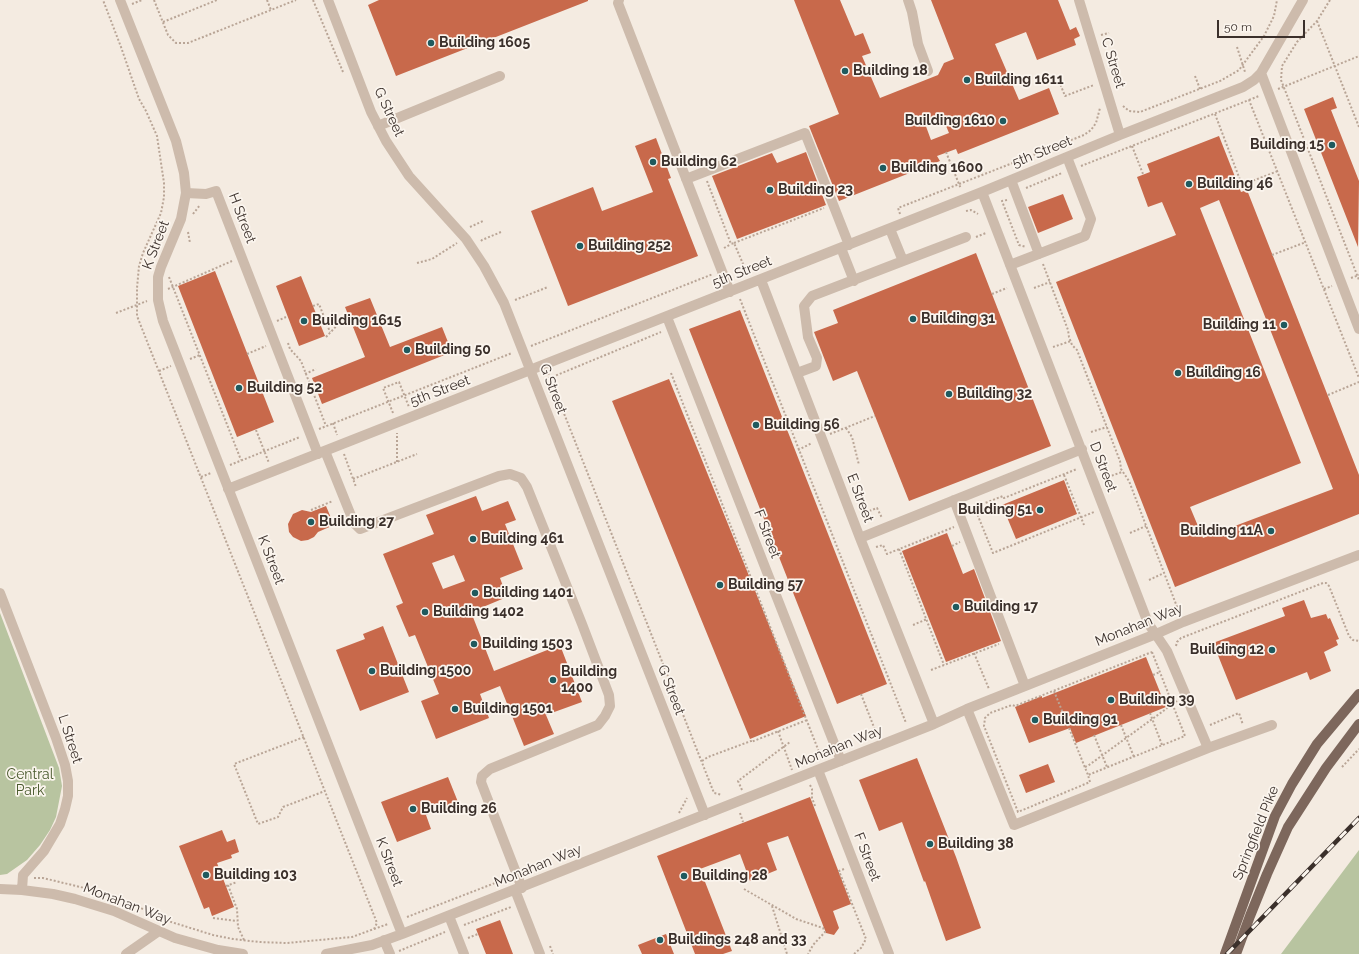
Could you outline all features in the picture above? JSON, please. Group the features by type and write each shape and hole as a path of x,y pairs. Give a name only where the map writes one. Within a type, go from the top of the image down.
{"main road":[{"name":"Springfield Pike","path":"1225,954 1275,816 1316,744 1359,694"},
{"name":"Springfield Pike","path":"1236,954 1261,888 1288,827 1326,768 1359,724"}],"street":[{"path":"120,0 178,146 184,173 186,193"},
{"name":"G Street","path":"328,0 378,126 393,153 409,176 457,228 476,252 498,291 705,815"},
{"path":"618,0 730,292"},
{"path":"908,0 912,12 918,44 928,71"},
{"name":"C Street","path":"1079,0 1120,135"},
{"path":"1302,0 1261,73 1359,329"},
{"name":"5th Street","path":"228,489 965,199 1120,135 1243,87 1254,80 1261,73"},
{"path":"378,126 500,76"},
{"path":"686,179 805,133 845,246 854,281"},
{"path":"1010,265 1085,236 1091,219 1067,157"},
{"path":"1011,180 1038,255"},
{"name":"H Street","path":"186,193 206,194 216,191 310,433 344,497 354,523 360,529 499,476 510,474 521,478 527,487 609,695 610,706 598,725 490,769 482,776 481,782 518,889"},
{"name":"D Street","path":"982,192 1148,623 1167,651 1208,748"},
{"name":"K Street","path":"186,193 181,219 158,277 158,295 163,322 402,934"},
{"path":"890,229 903,261"},
{"path":"797,374 816,366 817,358 808,337 804,306 812,296 971,237"},
{"name":"E Street","path":"761,280 860,538 934,724"},
{"name":"F Street","path":"666,317 841,761"},
{"path":"860,538 1082,449"},
{"path":"954,500 1025,686"},
{"name":"Monahan Way","path":"326,954 350,950 384,940 450,916 934,724 967,709 1183,622 1359,556"},
{"name":"L Street","path":"0,593 61,752 68,781 68,796 60,824 50,842 23,875 22,890"},
{"path":"967,709 1014,825 1208,748 1272,725"},
{"name":"F Street","path":"818,770 888,954"},
{"name":"Monahan Way","path":"0,889 53,894 96,905 197,945 243,954"},
{"path":"518,889 540,954"},
{"path":"450,916 464,954"},
{"path":"126,954 159,930"},
{"path":"384,940 390,954"}],"path":[{"path":"23,878 43,878 101,892 126,901 168,921 213,935 244,940 287,943 352,937 374,929 377,924 137,316 136,305 139,266 143,253 161,213 164,197 164,184 157,136 139,99 103,0"},
{"path":"154,0 168,35 176,43 188,43 296,0"},
{"path":"163,22 217,0"},
{"path":"267,0 271,10"},
{"path":"1122,106 1129,111 1140,112 1220,81 1239,70 1264,36 1274,16 1277,0"},
{"path":"1330,0 1317,21 1297,42 1282,66 1281,80 1359,280"},
{"path":"1317,21 1359,127"},
{"path":"1099,28 1101,35 1109,32"},
{"path":"1237,47 1243,64"},
{"path":"1181,616 1129,481 1122,472 1120,461 1077,350 1072,345 1068,330 1041,260 1032,249 1018,245 1002,201 1007,200 1005,196 1269,93 1359,56"},
{"path":"1195,76 1200,89"},
{"path":"1059,81 1065,96 1094,85 1096,91"},
{"path":"1249,100 1359,378"},
{"path":"893,217 900,214 898,208 1084,135 1096,123 1100,103"},
{"path":"1215,114 1242,185 1278,171"},
{"path":"1132,146 1143,174"},
{"path":"946,152 969,210"},
{"path":"705,176 747,274"},
{"path":"721,249 825,208"},
{"path":"971,237 986,233"},
{"path":"1272,255 1306,242"},
{"path":"417,263 432,259 458,243"},
{"path":"116,313 235,259"},
{"path":"201,477 404,395 722,270"},
{"path":"168,274 241,460"},
{"path":"1034,288 1050,282"},
{"path":"512,302 548,287"},
{"path":"992,294 1007,288"},
{"path":"740,299 906,725"},
{"path":"313,306 319,304 330,332"},
{"path":"274,316 279,320"},
{"path":"326,337 346,317"},
{"path":"288,342 290,349 301,361 326,426"},
{"path":"247,354 269,345"},
{"path":"545,365 714,793 725,795"},
{"path":"306,374 316,369"},
{"path":"671,373 822,758"},
{"path":"391,385 399,382 413,416"},
{"path":"1328,395 1359,382"},
{"path":"798,450 822,438 875,416"},
{"path":"1091,432 1107,426"},
{"path":"846,428 852,437 859,465"},
{"path":"256,430 272,471"},
{"path":"353,479 417,454"},
{"path":"873,549 883,545 887,554 962,520 978,510 980,505 1003,496 1004,498 1078,469"},
{"path":"1108,477 1122,472"},
{"path":"1064,475 1084,525"},
{"path":"311,510 344,497"},
{"path":"976,510 993,553 1095,512"},
{"path":"1130,532 1146,526"},
{"path":"899,549 944,665"},
{"path":"1149,580 1164,573"},
{"path":"1176,648 1177,642 1181,638 1323,583 1326,583 1329,586 1349,636 1353,640 1359,641"},
{"path":"913,625 927,619"},
{"path":"931,670 1003,642"},
{"path":"1054,690 1090,782 1018,812 984,726 985,718 990,713 1012,705 1015,706 1054,690 1152,652 1185,736"},
{"path":"974,653 990,692"},
{"path":"861,694 878,736"},
{"path":"1085,767 1186,695"},
{"path":"1150,713 1162,745"},
{"path":"1088,775 1239,713 1243,725"},
{"path":"702,762 708,757 807,720"},
{"path":"1122,725 1134,756"},
{"path":"778,732 793,770 785,773"},
{"path":"1094,735 1107,767"},
{"path":"304,737 234,764 258,824 278,816 284,808 325,791"},
{"path":"736,792 742,790 738,781 790,742"},
{"path":"1337,772 1359,749"},
{"path":"804,788 811,785 812,798 815,806"},
{"path":"743,822 740,813 747,810"},
{"path":"854,954 861,948 866,939 839,871 855,865"},
{"path":"237,882 227,885 237,909 238,927 244,940"},
{"path":"744,889 796,919 823,928 825,932 813,945 808,954"},
{"path":"772,905 787,954"},
{"path":"213,918 237,921"},
{"path":"466,938 478,934"}],"green space":[{"name":"Central Park","path":"0,613 59,768 62,786 56,817 50,830 40,845 27,860 7,874 0,875"},
{"path":"1359,850 1359,954 1281,954"}],"building":[{"name":"Building 1605","path":"379,0 588,1 396,76 368,5"},
{"path":"794,0 840,0 855,36 863,33 871,53 862,56 880,98 938,75 944,63 954,59 931,0 1058,0 1070,30 1076,27 1080,36 1074,39 1076,45 1037,60 1026,32 995,44 1019,100 1049,88 1059,114 958,154 956,149 937,156 940,161 839,201 809,126 839,114","holes":["941,114 949,133 931,140 924,121"]},
{"name":"Building 15","path":"1333,97 1337,108 1331,110 1359,181 1358,247 1304,109"},
{"name":"Building 16","path":"1219,136 1241,192 1247,190 1359,475 1359,514 1175,587 1056,282 1176,235 1162,202 1148,207 1137,177 1150,172 1147,164","holes":["1219,200 1333,489 1203,538 1190,507 1301,463 1200,208"]},
{"path":"656,138 671,178 668,179 698,256 568,306 531,211 593,187 602,211 653,192 635,146"},
{"name":"Building 23","path":"806,152 826,205 737,239 712,176 772,153 777,163"},
{"path":"1063,194 1073,219 1038,233 1028,207"},
{"name":"Building 32","path":"976,253 1051,446 909,501 857,371 833,381 814,332 838,323 833,310"},
{"name":"Building 52","path":"215,271 274,422 237,437 178,286"},
{"name":"Building 1615","path":"301,276 325,336 299,346 276,286"},
{"name":"Building 50","path":"370,298 390,347 442,327 452,352 322,404 312,378 365,357 345,307"},
{"name":"Building 56","path":"740,310 887,684 837,704 689,329"},
{"name":"Building 57","path":"669,379 806,716 750,739 612,401"},
{"name":"Building 51","path":"1064,480 1077,514 1016,539 1002,505"},
{"path":"476,496 482,511 508,501 516,520 505,524 523,569 500,578 507,597 471,612 494,671 560,645 582,702 546,715 554,734 524,746 500,686 480,694 489,718 436,739 421,701 439,694 415,635 409,637 396,606 403,603 383,554 434,534 426,515","holes":["454,555 465,581 443,589 432,563"]},
{"name":"Building 27","path":"326,506 334,525 318,532 314,537 308,540 301,541 293,537 289,532 288,524 293,514 302,510 311,512"},
{"name":"Building 17","path":"947,533 963,574 974,569 1001,641 946,662 902,551"},
{"name":"Building 12","path":"1304,600 1311,618 1326,614 1328,619 1330,618 1339,639 1336,640 1338,645 1324,652 1331,671 1310,680 1307,672 1236,700 1213,643 1285,616 1282,608"},
{"name":"Building 1500","path":"383,626 409,692 360,711 336,650 365,639 363,634"},
{"name":"Building 39","path":"1146,657 1166,707 1076,743 1070,728 1029,743 1015,707 1042,696 1042,698"},
{"name":"Building 38","path":"917,758 956,857 981,928 946,941 902,822 879,831 859,780"},
{"path":"1048,764 1055,782 1026,793 1019,775"},
{"name":"Building 26","path":"448,777 458,802 426,815 431,829 397,842 381,802"},
{"name":"Building 28","path":"810,797 851,904 833,911 839,928 834,935 826,933 788,836 767,843 777,870 750,881 740,854 700,869 732,951 723,954 695,954 657,856"},
{"name":"Building 103","path":"222,830 227,842 235,839 239,852 231,855 232,858 217,863 234,907 212,916 209,907 204,909 179,846"},
{"path":"500,920 513,954 486,954 476,929"},
{"name":"Buildings 248 and 33","path":"666,934 674,954 642,954 638,945"}],"railway":[{"path":"1227,954 1359,818"}],"place":[{"name":"Building 1605","path":"431,43"},
{"name":"Building 18","path":"845,71"},
{"name":"Building 1611","path":"967,80"},
{"name":"Building 1610","path":"1003,121"},
{"name":"Building 15","path":"1332,145"},
{"name":"Building 62","path":"653,162"},
{"name":"Building 1600","path":"883,168"},
{"name":"Building 46","path":"1189,184"},
{"name":"Building 23","path":"770,190"},
{"name":"Building 252","path":"580,246"},
{"name":"Building 31","path":"913,319"},
{"name":"Building 1615","path":"304,321"},
{"name":"Building 11","path":"1284,325"},
{"name":"Building 50","path":"407,350"},
{"name":"Building 16","path":"1178,373"},
{"name":"Building 52","path":"239,388"},
{"name":"Building 32","path":"949,394"},
{"name":"Building 56","path":"756,425"},
{"name":"Building 51","path":"1040,510"},
{"name":"Building 27","path":"311,522"},
{"name":"Building 11A","path":"1271,531"},
{"name":"Building 461","path":"473,539"},
{"name":"Building 57","path":"720,585"},
{"name":"Building 1401","path":"475,593"},
{"name":"Building 17","path":"956,607"},
{"name":"Building 1402","path":"425,612"},
{"name":"Building 1503","path":"474,644"},
{"name":"Building 12","path":"1272,650"},
{"name":"Building 1500","path":"372,671"},
{"name":"Building 1400","path":"553,680"},
{"name":"Building 39","path":"1111,700"},
{"name":"Building 1501","path":"455,709"},
{"name":"Building 91","path":"1035,720"},
{"name":"Building 26","path":"413,809"},
{"name":"Building 38","path":"930,844"},
{"name":"Building 103","path":"206,875"},
{"name":"Building 28","path":"684,876"},
{"name":"Buildings 248 and 33","path":"660,940"}]}
